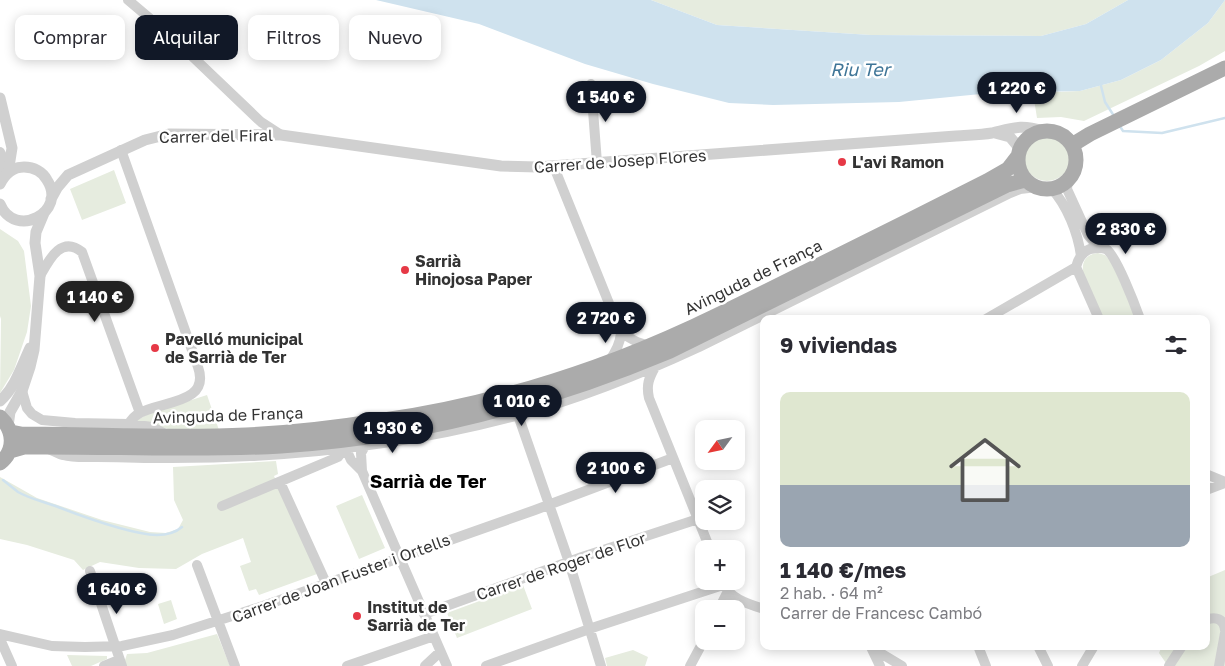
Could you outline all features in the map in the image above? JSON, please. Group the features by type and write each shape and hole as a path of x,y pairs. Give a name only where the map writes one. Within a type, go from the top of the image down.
{"main road":[{"path":"1072,145 1225,68"},
{"path":"1052,131 1062,135 1072,145 1076,163 1073,172 1061,185 1038,185 1020,171 1019,152 1027,138 1034,133 1052,131"},
{"name":"Avinguda de França","path":"10,451 48,441 245,435 306,430 396,418 493,398 536,386 650,346 748,300 987,182 1008,169 1019,152"},
{"name":"Avinguda de França","path":"6,425 22,434 48,441 217,449 283,446 349,439 401,431 524,403 598,379 670,351 1007,185 1038,185"},
{"path":"0,463 10,451 12,441 6,425"}],"street":[{"name":"Carrer de Josep Flores","path":"128,0 173,38 266,126 281,135 500,166 554,167 991,133 1008,128 1028,126 1043,131"},
{"path":"1210,75 1225,72"},
{"path":"591,84 597,163"},
{"path":"0,98 12,148 4,178"},
{"path":"249,134 254,129 256,117"},
{"name":"Carrer de Josep Flores","path":"991,133 1010,137 1019,152"},
{"name":"Carrer del Firal","path":"34,243 36,232 51,199 68,175 121,150 159,136 281,135"},
{"path":"12,148 50,184 51,199"},
{"path":"121,150 201,380 196,391 176,402 140,413 129,424"},
{"path":"0,152 4,158 4,178"},
{"path":"554,167 621,333 620,343 616,352 608,362"},
{"path":"4,178 18,168 68,175"},
{"path":"1068,179 1067,189 1088,235 1099,248"},
{"path":"1038,185 1063,204 1078,239 1081,256"},
{"name":"Avinguda de França","path":"764,315 1010,193 1038,185"},
{"path":"4,211 22,221 30,221 44,213"},
{"path":"4,211 29,234 34,243 40,276 34,350 22,391 10,412 6,425"},
{"path":"40,276 48,261 58,250 64,247 71,247 82,252 140,413"},
{"path":"993,315 1076,267 1081,256 1091,249 1099,248 1107,250 1114,259 1138,315"},
{"path":"1076,267 1097,315"},
{"name":"Avinguda de França","path":"48,441 61,455 79,457 184,458 270,456 345,449 459,430 518,415 630,378 760,317"},
{"path":"621,333 637,342 650,346"},
{"path":"0,402 14,381 34,339"},
{"path":"655,367 649,378 647,388 649,397 695,512"},
{"path":"630,378 639,383 649,397"},
{"path":"22,391 24,401 32,414 42,420 129,424 152,427 168,436"},
{"path":"518,415 569,562 601,666"},
{"path":"48,441 75,423"},
{"path":"365,446 361,453 362,471 447,666"},
{"path":"222,506 338,457 345,449 351,460 362,471"},
{"name":"Carrer de Joan Fuster i Ortells","path":"0,634 52,646 114,647 154,640 218,622 673,458"},
{"path":"1210,476 1225,483"},
{"path":"280,482 326,583"},
{"path":"1210,488 1225,483"},
{"name":"Carrer de Roger de Flor","path":"424,614 569,562 695,520"},
{"path":"197,564 235,666"},
{"path":"90,571 114,647 121,663 104,666"},
{"path":"486,666 590,629 712,590"},
{"path":"729,590 746,603 760,608"},
{"path":"1210,619 1215,618 1224,624 1225,632 1218,666"},
{"path":"347,666 434,636"},
{"path":"0,639 12,666"},
{"path":"690,666 699,650"},
{"path":"872,650 880,666"},
{"path":"876,650 902,666"},
{"path":"980,650 986,666"},
{"path":"1040,650 1048,666"},
{"path":"1082,666 1092,650"},
{"path":"1168,666 1179,650"},
{"path":"425,666 440,652"}],"shaded area":[{"path":"651,0 1128,0 1086,24 1041,36 871,35 717,25"},
{"path":"1225,0 1225,51 1199,66 1084,121 1061,117 1037,118 1033,93 1080,91 1121,80 1161,60 1208,23"},
{"path":"1047,135 1060,139 1066,145 1070,158 1066,171 1060,177 1047,181 1034,177 1028,171 1024,158 1028,145 1034,139"},
{"path":"114,170 126,203 82,220 70,189"},
{"path":"0,229 18,241 24,251 31,306 27,332 14,370 0,393 1,319"},
{"path":"1098,253 1105,255 1112,263 1135,315 1101,315 1085,281 1083,271 1084,263 1088,256"},
{"path":"207,395 219,430 172,430 136,421 148,414"},
{"path":"276,461 278,474 274,476 317,574 259,595 256,589 249,591 240,566 251,562 243,538 202,554 176,569 139,568 100,562 83,570 74,560 27,545 0,539 0,477 37,498 102,520 150,532 166,533 178,529 183,520 174,500 173,467"},
{"path":"362,495 385,548 359,559 336,506"},
{"path":"1225,570 1225,666 1168,666 1159,653 1160,650 1210,650 1210,576"},
{"path":"523,585 532,609 457,638 447,613"},
{"path":"171,600 177,619 164,624 158,604"},
{"path":"217,634 230,666 123,666 127,654 147,653"},
{"path":"633,650 648,657 645,666 607,666 605,658"},
{"path":"67,655 107,656 107,659 91,666 72,666"}],"water":[{"name":"Riu Ter","path":"376,0 651,0 717,25 871,35 1041,36 1086,24 1128,0 1225,0 1208,23 1161,60 1121,80 1080,91 991,93 899,102 773,105 729,103 653,84 585,64 479,24"}],"waterway":[{"path":"1100,82 1105,102 1114,116"},
{"path":"1119,125 1123,131 1162,133 1225,118"},
{"path":"3,480 27,497 133,532 164,535 177,531 182,527"}],"place":[{"name":"L'avi Ramon","path":"842,162"},
{"name":"Sarrià Hinojosa Paper","path":"405,270"},
{"name":"Pavelló municipal de Sarrià de Ter","path":"155,348"},
{"name":"Institut de Sarrià de Ter","path":"357,616"}],"district":[{"name":"Sarrià de Ter","path":"428,480"}]}
